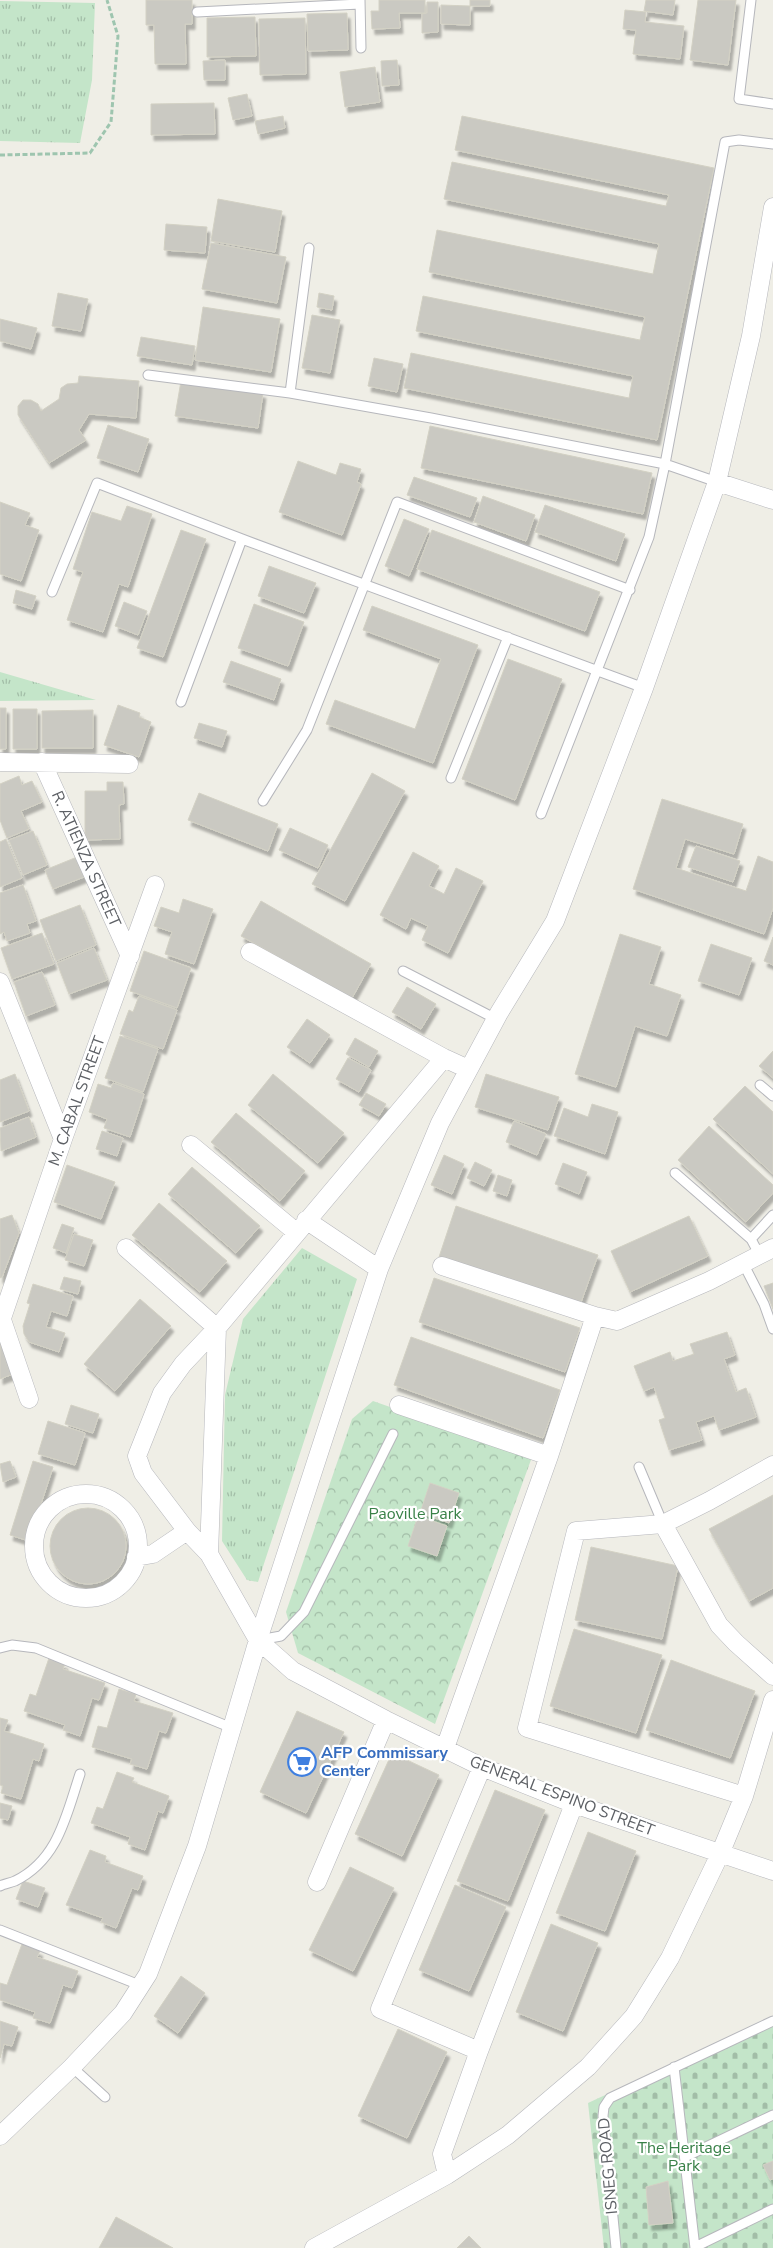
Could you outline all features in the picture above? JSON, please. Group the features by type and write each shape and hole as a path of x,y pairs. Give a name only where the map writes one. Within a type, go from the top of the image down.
{"street":[{"path":"0,2136 72,2067 123,2014 142,1986 152,1965 197,1846 258,1640 379,1269 440,1123 496,1019 555,921 644,688 717,482 751,336 773,207"},
{"path":"717,482 773,500"},
{"path":"0,762 129,764"},
{"name":"R. ATIENZA STREET","path":"42,762 130,956"},
{"name":"M. CABAL STREET","path":"1,1316 154,885"},
{"path":"250,952 444,1058 468,1069"},
{"path":"0,982 63,1139"},
{"name":"GENERAL ESPINO STREET","path":"444,1058 217,1328 183,1364 162,1393 137,1456 143,1474 187,1532 209,1554 258,1640 293,1672 482,1767 574,1804 773,1872"},
{"path":"191,1145 301,1226 379,1269"},
{"path":"442,1266 595,1316 617,1321 708,1281 743,1263 761,1247"},
{"path":"126,1248 217,1328 209,1554"},
{"path":"1,1316 29,1400"},
{"path":"444,1748 549,1456 595,1316"},
{"path":"399,1405 549,1456"},
{"path":"744,1796 527,1728 576,1532 663,1524 773,1465"},
{"path":"79,1494 92,1494 115,1503 132,1521 137,1539 136,1558 125,1580 104,1594 92,1597 68,1594 47,1580 40,1570 34,1552 35,1534 43,1517 56,1503 79,1494"},
{"path":"663,1524 719,1625 736,1644 773,1676"},
{"path":"136,1558 153,1554 187,1532"},
{"path":"314,2248 447,2176 508,2136 588,2067 634,2016 670,1958 720,1854 744,1796 773,1700"},
{"path":"317,1882 386,1720"},
{"path":"479,2051 380,2009 482,1767"},
{"path":"447,2176 442,2154 479,2051 574,1804"}],"lane":[{"path":"750,0 739,99 773,104"},
{"path":"197,12 360,2 361,48"},
{"path":"541,814 630,590 649,537 665,464 725,142 739,140 773,144"},
{"path":"290,393 309,248"},
{"path":"148,375 290,393 431,418 665,464 717,482"},
{"path":"52,592 97,483 242,539 644,688"},
{"path":"263,801 307,730 366,585 397,502 630,590"},
{"path":"182,702 242,539"},
{"path":"451,778 508,637"},
{"path":"403,971 496,1019"},
{"path":"760,1085 773,1096"},
{"path":"675,1173 761,1247 773,1215"},
{"path":"743,1263 764,1304 773,1329"},
{"path":"258,1640 280,1636 304,1612 393,1434"},
{"path":"639,1467 663,1524"},
{"path":"0,1648 12,1646 36,1648 232,1728"},
{"path":"0,1886 15,1881 44,1859 60,1835 80,1774"},
{"path":"0,1930 142,1986"},
{"name":"ISNEG ROAD","path":"616,2248 603,2116 604,2107 610,2098 773,2021"},
{"path":"72,2067 104,2097"},
{"path":"674,2067 695,2247 773,2208"},
{"path":"685,2157 773,2115"}],"path":[{"path":"0,155 90,153 111,122 118,36 107,0"}],"green space":[{"path":"0,1 95,3 92,80 80,143 0,141"},
{"path":"0,672 96,700 0,701"},
{"path":"302,1248 357,1279 258,1582 247,1580 222,1541 225,1395 243,1319"},
{"name":"Paoville Park","path":"373,1401 532,1457 435,1724 298,1653 286,1612 352,1419"},
{"name":"The Heritage Park","path":"773,2017 773,2248 604,2248 588,2103"}],"building":[{"path":"146,0 192,0 192,24 185,24 186,64 155,64 154,25 146,25"},
{"path":"379,0 425,0 425,13 399,13 400,28 372,29 371,11 379,11"},
{"path":"470,0 490,0 490,6 470,6"},
{"path":"646,0 675,0 673,15 644,11"},
{"path":"698,0 736,0 728,65 690,60"},
{"path":"427,2 438,2 438,32 422,33 422,14 427,13"},
{"path":"441,5 470,6 470,25 441,24"},
{"path":"625,10 646,12 645,22 684,26 680,59 633,54 636,30 623,29"},
{"path":"347,13 348,50 308,51 307,14"},
{"path":"255,17 256,56 207,57 207,18"},
{"path":"305,18 306,74 260,75 259,19"},
{"path":"225,60 225,80 204,80 203,61"},
{"path":"397,60 399,85 382,86 381,61"},
{"path":"375,67 380,102 345,107 340,72"},
{"path":"247,94 252,116 233,120 228,98"},
{"path":"214,103 215,134 151,135 151,104"},
{"path":"283,116 285,128 258,134 255,121"},
{"path":"462,116 714,168 657,440 404,388 411,353 629,398 633,376 416,331 423,296 640,340 645,317 429,272 437,230 653,274 659,244 444,199 452,162 666,206 669,195 455,150"},
{"path":"218,199 282,211 275,252 211,241"},
{"path":"166,224 207,227 205,253 164,250"},
{"path":"211,243 286,257 277,303 202,289"},
{"path":"58,293 88,299 81,331 52,326"},
{"path":"319,293 334,296 332,310 317,307"},
{"path":"203,307 280,319 271,372 195,360"},
{"path":"312,315 340,320 330,373 302,368"},
{"path":"0,319 37,328 31,349 0,341"},
{"path":"141,337 195,346 192,365 137,356"},
{"path":"374,358 403,364 397,392 368,386"},
{"path":"79,376 139,381 136,418 89,414 79,430 86,440 49,463 18,415 18,406 23,400 31,400 38,404 41,411 59,399 61,388 67,384 78,383"},
{"path":"181,381 263,393 258,428 175,416"},
{"path":"108,425 149,439 138,472 97,458"},
{"path":"430,426 652,473 643,514 421,468"},
{"path":"298,461 336,475 340,463 361,469 357,482 361,484 342,535 279,512"},
{"path":"414,477 477,498 470,517 407,495"},
{"path":"483,496 535,515 526,541 474,522"},
{"path":"0,502 30,513 25,525 39,530 21,581 0,574"},
{"path":"545,505 625,534 616,561 535,532"},
{"path":"127,506 152,514 128,587 119,584 103,632 67,620 83,572 73,569 92,512 121,521"},
{"path":"404,519 429,529 409,576 385,566"},
{"path":"181,530 206,539 163,657 137,648"},
{"path":"432,530 600,592 585,631 417,569"},
{"path":"269,566 316,583 304,613 258,596"},
{"path":"16,590 36,596 32,609 13,603"},
{"path":"124,602 147,611 138,635 115,626"},
{"path":"254,604 304,622 288,666 238,648"},
{"path":"372,606 478,645 433,763 326,724 335,700 415,729 441,659 363,630"},
{"path":"508,659 562,679 515,800 462,779"},
{"path":"231,661 281,679 274,700 223,682"},
{"path":"118,705 140,713 139,717 151,722 139,757 104,745"},
{"path":"0,708 6,708 6,749 0,749"},
{"path":"13,709 37,709 37,749 13,749"},
{"path":"93,710 93,748 42,748 42,711"},
{"path":"199,723 227,731 222,747 194,738"},
{"path":"372,773 405,791 345,901 312,884"},
{"path":"19,776 22,785 32,781 42,802 21,811 29,829 7,838 0,820 0,784"},
{"path":"107,782 123,782 124,804 119,805 120,839 85,840 85,791 107,791"},
{"path":"199,793 278,824 268,851 188,820"},
{"path":"662,799 743,824 734,854 685,839 676,868 746,891 758,856 773,862 773,908 764,934 633,889"},
{"path":"290,828 328,845 318,868 279,850"},
{"path":"33,831 47,865 23,875 9,840"},
{"path":"6,839 22,878 0,887 0,842"},
{"path":"696,846 740,861 733,882 688,867"},
{"path":"413,852 439,866 429,886 444,894 456,868 483,881 448,953 422,940 428,926 411,918 406,929 380,915"},
{"path":"77,857 84,877 53,889 45,870"},
{"path":"23,885 36,921 27,924 30,933 7,941 4,932 0,934 0,893"},
{"path":"183,899 213,909 194,964 165,954 172,932 154,926 161,907 179,913"},
{"path":"261,901 371,964 352,998 241,936"},
{"path":"80,905 96,945 56,961 40,920"},
{"path":"42,933 54,964 12,979 1,948"},
{"path":"620,934 661,947 649,984 681,995 667,1036 635,1026 616,1087 575,1074"},
{"path":"773,937 773,965 764,961"},
{"path":"711,944 752,958 739,995 698,981"},
{"path":"94,948 107,980 69,994 57,963"},
{"path":"144,951 191,968 177,1008 130,991"},
{"path":"42,972 55,1005 26,1016 14,982"},
{"path":"407,987 436,1004 421,1029 392,1012"},
{"path":"139,996 177,1010 163,1049 120,1034 129,1010 133,1012"},
{"path":"307,1019 330,1035 310,1063 287,1047"},
{"path":"120,1036 158,1049 143,1092 105,1078"},
{"path":"355,1038 378,1051 369,1067 346,1054"},
{"path":"773,1051 773,1078 759,1066"},
{"path":"348,1058 371,1070 359,1092 336,1079"},
{"path":"15,1074 29,1111 0,1122 0,1080"},
{"path":"273,1074 344,1133 318,1163 248,1105"},
{"path":"486,1074 559,1097 548,1130 475,1107"},
{"path":"113,1083 144,1094 130,1137 104,1128 107,1119 89,1112 98,1084 111,1088"},
{"path":"745,1086 773,1112 773,1174 713,1119"},
{"path":"366,1093 386,1104 379,1116 359,1105"},
{"path":"592,1104 618,1112 605,1154 554,1136 564,1108 588,1117"},
{"path":"236,1113 305,1171 280,1201 211,1142"},
{"path":"29,1117 36,1137 1,1151 0,1128"},
{"path":"514,1121 546,1134 537,1155 506,1142"},
{"path":"709,1126 773,1185 773,1193 746,1222 678,1160"},
{"path":"102,1131 123,1138 117,1156 96,1149"},
{"path":"444,1155 464,1164 452,1194 431,1185"},
{"path":"475,1162 492,1170 484,1186 467,1178"},
{"path":"563,1163 587,1172 579,1194 555,1184"},
{"path":"67,1165 115,1182 101,1219 54,1202"},
{"path":"192,1167 260,1226 236,1253 168,1194"},
{"path":"498,1175 512,1180 507,1196 493,1191"},
{"path":"159,1203 227,1261 200,1292 132,1235"},
{"path":"456,1206 598,1255 580,1305 439,1257"},
{"path":"12,1215 19,1233 0,1278 0,1219"},
{"path":"689,1216 708,1256 630,1292 611,1251"},
{"path":"62,1224 74,1228 66,1253 53,1248"},
{"path":"74,1234 93,1240 84,1266 65,1260"},
{"path":"64,1277 81,1281 78,1294 60,1289"},
{"path":"434,1278 580,1328 565,1372 419,1322"},
{"path":"773,1283 773,1309 764,1286"},
{"path":"33,1284 73,1296 67,1316 51,1311 46,1327 65,1333 59,1352 29,1342 24,1334 23,1326 30,1304 27,1303"},
{"path":"140,1299 171,1326 115,1391 84,1364"},
{"path":"727,1332 735,1355 724,1359 736,1392 746,1388 756,1417 719,1430 714,1416 696,1422 702,1440 669,1450 659,1420 665,1418 654,1387 644,1391 634,1366 670,1352 673,1361 694,1354 690,1344"},
{"path":"411,1337 560,1390 543,1438 394,1385"},
{"path":"0,1343 13,1374 0,1379"},
{"path":"71,1405 99,1414 93,1433 65,1424"},
{"path":"48,1421 85,1433 75,1465 38,1454"},
{"path":"10,1461 16,1477 3,1482 0,1464"},
{"path":"33,1461 53,1467 29,1541 10,1535"},
{"path":"430,1483 459,1493 449,1523 420,1513"},
{"path":"773,1495 773,1588 749,1601 709,1529"},
{"path":"88,1508 102,1511 115,1519 123,1532 126,1546 123,1560 115,1573 102,1581 88,1584 74,1581 61,1573 53,1560 50,1546 53,1532 61,1519 74,1511"},
{"path":"418,1516 447,1526 437,1556 408,1546"},
{"path":"591,1547 678,1566 662,1639 575,1620"},
{"path":"574,1629 662,1655 636,1733 550,1706"},
{"path":"49,1658 65,1664 63,1669 105,1683 99,1700 92,1698 80,1736 63,1730 65,1725 24,1711 30,1694 36,1696"},
{"path":"671,1660 755,1691 730,1758 646,1730"},
{"path":"119,1689 136,1694 134,1701 173,1713 166,1733 159,1731 147,1769 130,1764 132,1759 92,1747 98,1726 107,1728"},
{"name":"AFP Commissary Center","path":"297,1711 344,1732 306,1813 260,1792"},
{"path":"0,1718 8,1720 4,1731 44,1744 39,1761 33,1759 21,1799 1,1793 3,1786 0,1785"},
{"path":"392,1753 439,1775 402,1856 355,1834"},
{"path":"117,1772 134,1778 132,1782 169,1796 163,1813 158,1811 145,1850 128,1844 130,1837 91,1823 97,1807 103,1809"},
{"path":"495,1790 545,1810 508,1901 457,1881"},
{"path":"0,1803 12,1806 8,1820 0,1818"},
{"path":"588,1832 636,1851 605,1931 556,1913"},
{"path":"90,1850 106,1856 105,1862 143,1876 138,1890 132,1888 116,1928 101,1922 103,1918 66,1905"},
{"path":"350,1867 394,1888 353,1971 309,1950"},
{"path":"23,1881 45,1888 38,1907 16,1899"},
{"path":"455,1885 506,1907 469,1991 419,1970"},
{"path":"551,1924 598,1943 563,2031 516,2012"},
{"path":"22,1944 40,1951 37,1957 78,1971 72,1988 63,1985 50,2023 33,2018 35,2012 0,2000 0,1983 7,1985"},
{"path":"181,1976 205,1993 178,2033 154,2016"},
{"path":"0,2021 18,2027 12,2046 4,2044 0,2058"},
{"path":"398,2029 447,2052 407,2138 358,2116"},
{"path":"773,2161 773,2179 770,2180 763,2165"},
{"path":"668,2181 673,2223 649,2225 646,2187"},
{"path":"116,2217 173,2248 99,2248"},
{"path":"469,2236 481,2248 457,2248"}],"place":[{"name":"AFP Commissary Center","path":"302,1762"}]}
